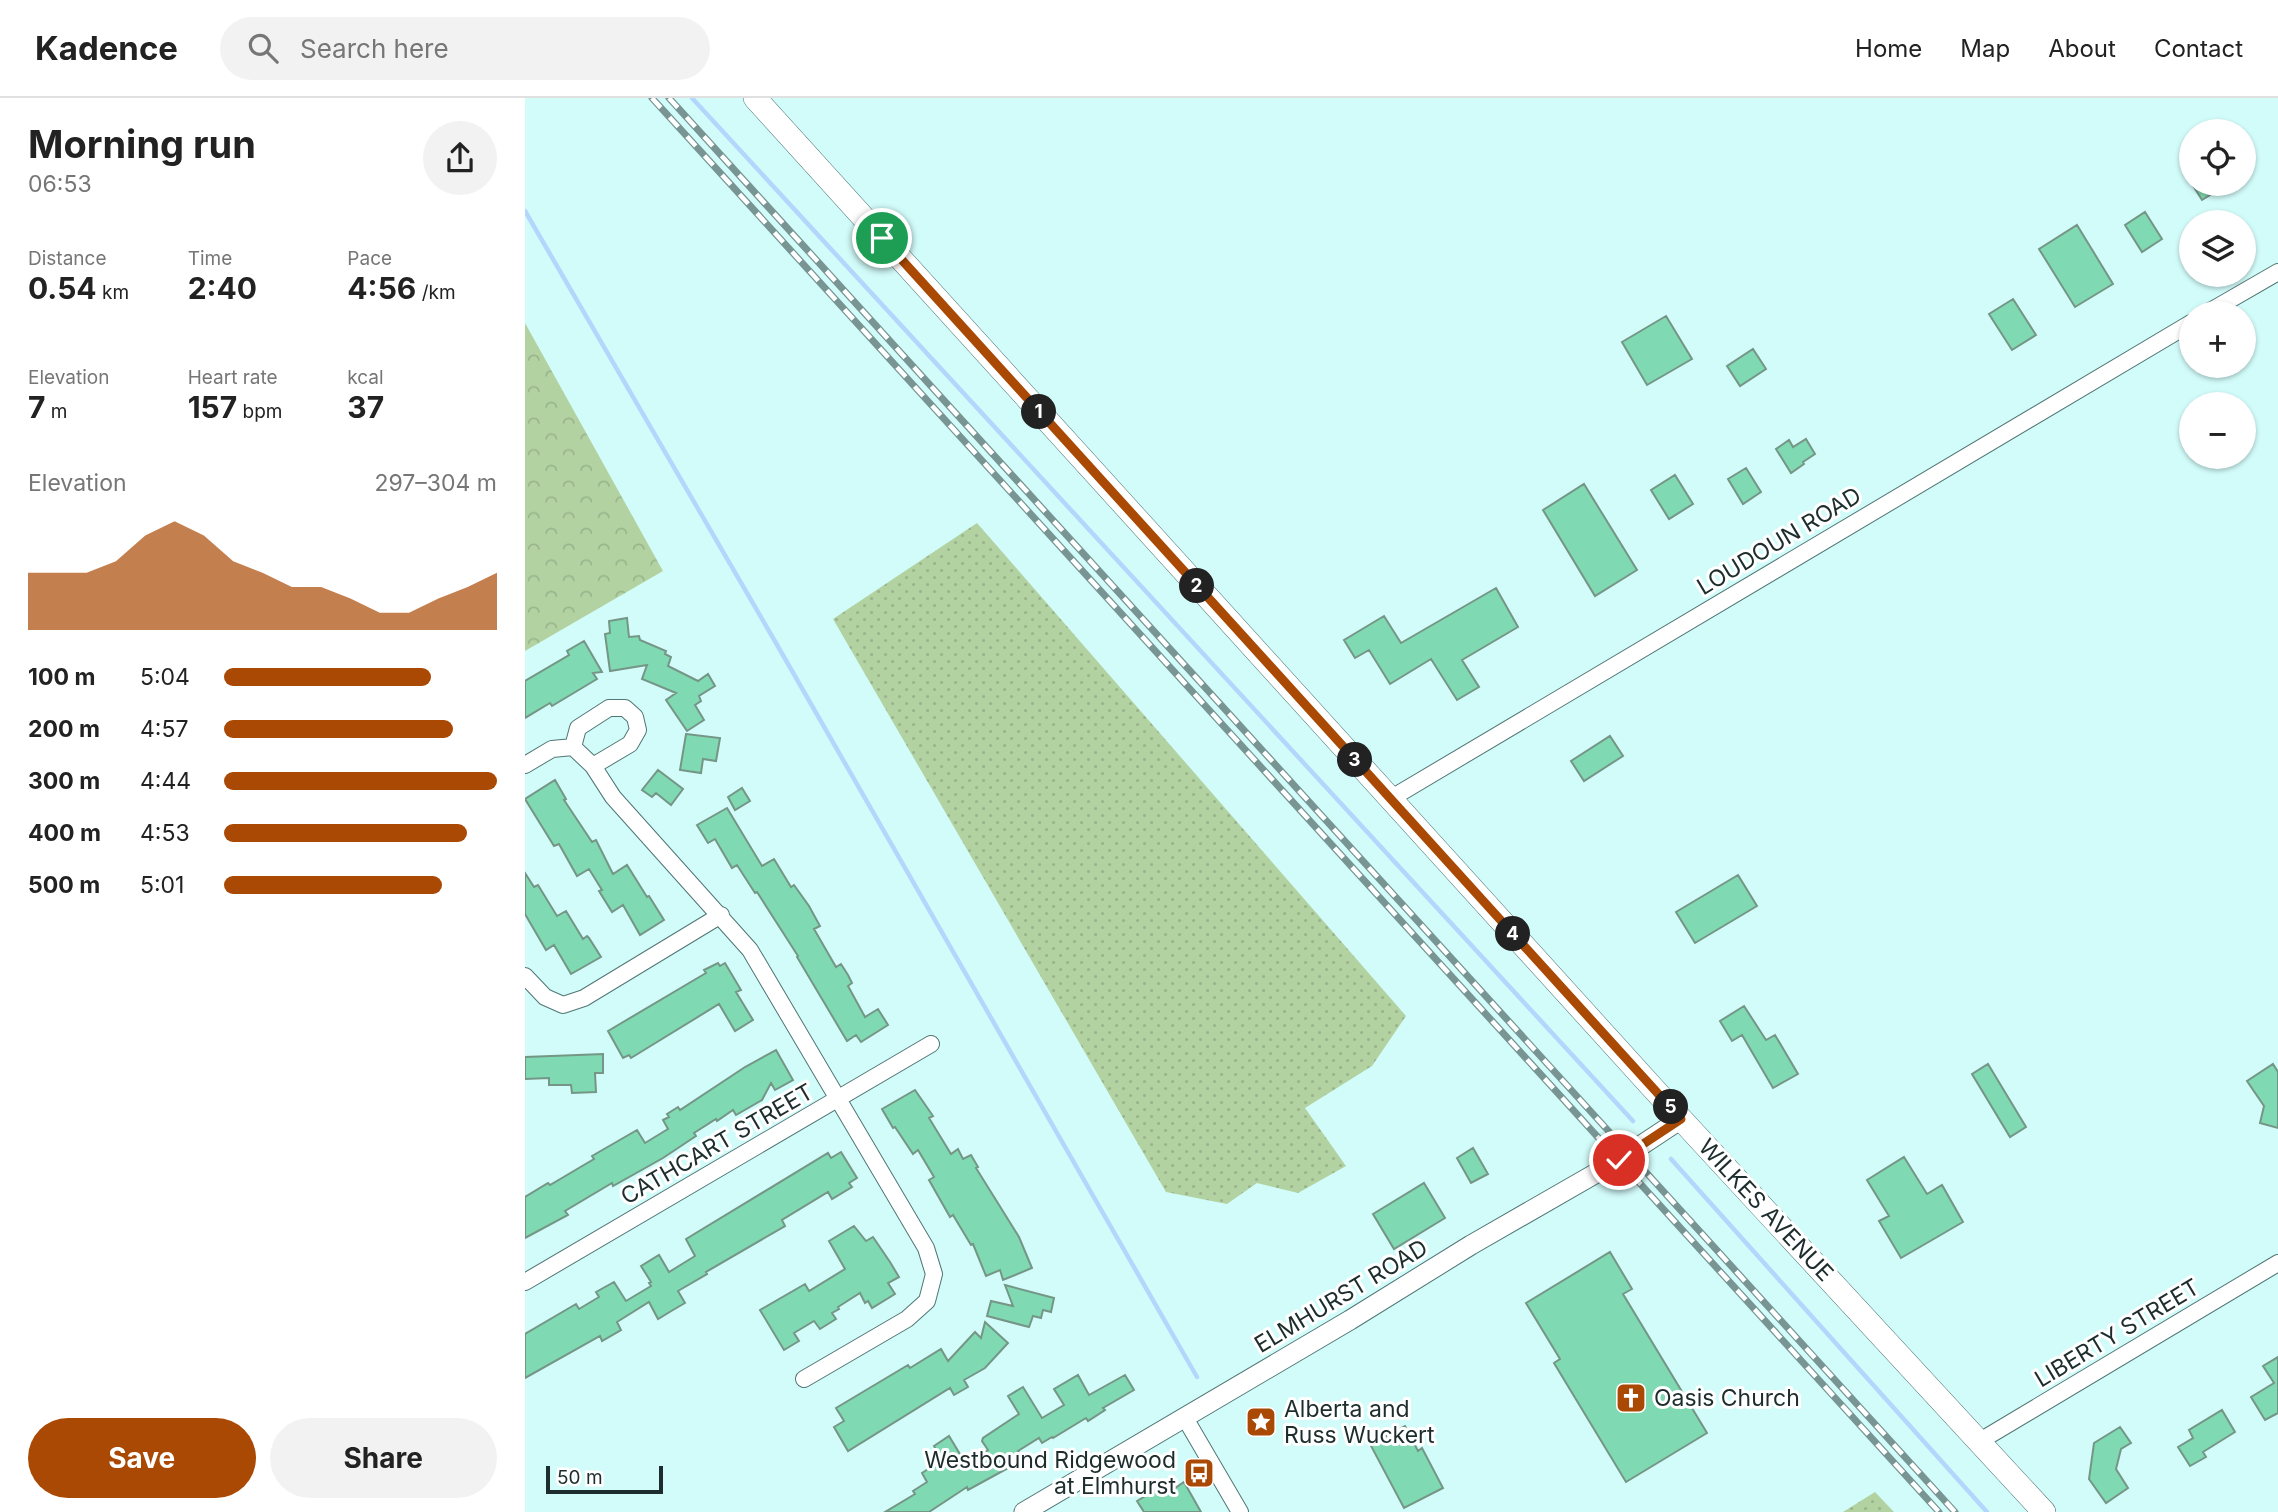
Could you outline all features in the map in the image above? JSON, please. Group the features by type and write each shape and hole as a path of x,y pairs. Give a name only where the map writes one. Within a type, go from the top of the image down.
{"main road":[{"name":"WILKES AVENUE","path":"755,98 1681,1119 2045,1512"}],"street":[{"path":"2228,301 2278,272"},
{"name":"LOUDOUN ROAD","path":"1390,799 2179,330"},
{"path":"573,747 578,728 609,708 625,708 635,717 638,730 631,744 593,766"},
{"path":"525,765 552,749 573,747 593,766 613,797 721,915 750,950 926,1248 935,1274 927,1301 907,1319 804,1378"},
{"path":"525,976 545,997 563,1005 584,998 721,915"},
{"name":"CATHCART STREET","path":"525,1282 931,1044"},
{"name":"ELMHURST ROAD","path":"1024,1512 1471,1245 1619,1160 1681,1119"},
{"name":"LIBERTY STREET","path":"1980,1441 2278,1263"},
{"path":"1185,1418 1240,1512"}],"green space":[{"path":"525,323 663,571 525,651"},
{"path":"977,523 1406,1016 1372,1066 1305,1108 1346,1166 1298,1193 1257,1183 1227,1204 1166,1192 833,619"},
{"path":"1875,1492 1894,1512 1843,1512"}],"building":[{"path":"2145,212 2162,239 2142,252 2125,225"},
{"path":"2077,225 2113,284 2075,307 2039,249"},
{"path":"2013,299 2036,335 2012,350 1989,314"},
{"path":"1666,316 1692,359 1647,385 1622,342"},
{"path":"1753,349 1766,369 1740,386 1727,366"},
{"path":"1806,439 1815,454 1791,473 1776,449 1789,440 1793,447"},
{"path":"1746,468 1761,492 1743,504 1728,479"},
{"path":"1675,475 1693,504 1669,519 1651,490"},
{"path":"1584,484 1637,570 1595,596 1543,510"},
{"path":"1496,588 1518,627 1462,660 1479,687 1457,700 1431,659 1390,684 1369,650 1355,658 1344,640 1384,616 1401,643"},
{"path":"627,618 629,637 639,636 640,640 666,651 665,654 671,657 668,666 698,681 708,674 715,686 699,696 701,701 695,705 704,720 687,731 666,700 676,693 642,679 647,665 610,671 605,634 610,633 609,621"},
{"path":"584,641 602,672 593,673 597,679 552,706 550,703 525,718 525,681 569,655 567,651"},
{"path":"686,734 720,738 716,761 703,759 701,773 680,770"},
{"path":"1610,736 1623,756 1584,781 1571,761"},
{"path":"658,770 683,789 671,805 656,793 652,797 642,790"},
{"path":"555,780 566,799 564,800 592,842 596,840 613,874 627,865 664,920 640,935 623,905 612,912 589,869 577,876 559,844 554,846 525,799"},
{"path":"742,788 750,801 735,810 728,797"},
{"path":"727,808 762,866 774,859 791,887 794,885 809,906 820,926 814,929 836,967 841,964 848,975 852,983 848,986 865,1017 878,1009 888,1025 861,1042 856,1035 847,1041 757,892 755,893 737,865 732,868 715,839 708,843 697,825"},
{"path":"525,873 534,887 538,885 557,916 566,911 583,939 587,936 589,938 601,957 571,974 554,945 546,950 525,914"},
{"path":"1738,875 1757,906 1695,943 1676,912"},
{"path":"718,963 720,966 725,963 741,990 736,992 753,1020 735,1031 719,1004 631,1058 629,1055 623,1058 608,1031 706,973 704,970"},
{"path":"1744,1006 1766,1040 1775,1035 1798,1074 1773,1088 1742,1035 1732,1041 1720,1021"},
{"path":"776,1050 793,1080 775,1090 771,1083 762,1100 736,1115 733,1110 717,1121 716,1119 663,1158 613,1186 612,1183 565,1211 568,1215 525,1238 525,1197 594,1159 592,1156 637,1130 645,1143 668,1129 663,1120 669,1117 667,1114 678,1107 680,1110"},
{"path":"603,1054 603,1073 595,1073 596,1092 572,1093 571,1085 549,1085 549,1078 525,1079 525,1057"},
{"path":"1988,1064 2026,1127 2010,1137 1972,1074"},
{"path":"2273,1064 2278,1072 2278,1128 2260,1123 2264,1106 2247,1081"},
{"path":"915,1090 933,1116 929,1118 951,1154 958,1149 963,1159 971,1155 978,1167 976,1168 1019,1237 1032,1268 1003,1280 1000,1270 986,1276 973,1244 971,1245 953,1215 950,1217 929,1180 934,1177 918,1150 913,1154 882,1109"},
{"path":"1473,1148 1488,1174 1471,1183 1457,1158"},
{"path":"841,1152 857,1178 849,1183 852,1187 832,1199 828,1192 782,1220 785,1226 678,1291 685,1303 658,1319 649,1302 617,1322 621,1330 602,1341 600,1336 525,1378 525,1334 576,1304 579,1309 599,1297 596,1292 614,1282 626,1301 651,1286 641,1266 659,1255 669,1272 695,1256 686,1239 828,1153 831,1158"},
{"path":"1904,1157 1927,1194 1942,1185 1963,1222 1901,1258 1879,1221 1889,1216 1867,1180"},
{"path":"1424,1183 1445,1218 1394,1249 1373,1214"},
{"path":"854,1226 866,1241 873,1237 890,1262 899,1277 888,1283 895,1294 872,1308 868,1301 865,1303 860,1293 838,1307 839,1309 832,1313 836,1319 820,1329 814,1321 794,1333 799,1341 784,1350 760,1310 805,1284 809,1291 845,1269 829,1241"},
{"name":"Oasis Church","path":"1610,1252 1632,1289 1623,1294 1707,1433 1626,1482 1554,1363 1560,1359 1526,1303"},
{"path":"1005,1285 1054,1298 1051,1312 1043,1310 1041,1318 1033,1316 1029,1327 987,1316 991,1301 1013,1306"},
{"path":"985,1322 1008,1343 985,1368 964,1380 968,1387 954,1395 950,1388 848,1451 834,1427 844,1421 836,1408 908,1365 910,1368 941,1349 948,1361 975,1332 981,1338"},
{"path":"2278,1357 2278,1413 2265,1420 2251,1397 2274,1383 2263,1366"},
{"path":"1078,1375 1089,1395 1125,1375 1134,1390 1103,1408 1105,1410 1088,1421 1086,1418 1042,1443 1039,1438 1018,1451 1020,1454 1008,1463 1010,1467 968,1490 967,1487 929,1512 885,1512 915,1494 913,1491 927,1482 922,1473 942,1460 934,1446 949,1436 966,1464 988,1450 983,1438 1019,1414 1008,1396 1023,1387 1042,1418 1064,1405 1054,1389"},
{"path":"2222,1410 2235,1432 2203,1452 2206,1457 2190,1466 2178,1447 2193,1438 2189,1430"},
{"path":"1405,1426 1418,1451 1422,1448 1443,1488 1404,1508 1370,1444"},
{"path":"2120,1427 2131,1443 2121,1449 2116,1469 2128,1488 2106,1503 2089,1479 2094,1443"},
{"path":"1171,1481 1175,1488 1184,1482 1201,1512 1144,1512 1137,1501"}],"waterway":[{"path":"692,98 1633,1121"},
{"path":"525,211 1197,1377"},
{"path":"1671,1159 1987,1512"}],"railway":[{"path":"652,98 1939,1512"},
{"path":"669,98 1955,1512"}],"place":[{"name":"Oasis Church","path":"1631,1398"},
{"name":"Alberta and Russ Wuckert","path":"1261,1422"},
{"name":"Westbound Ridgewood at Elmhurst","path":"1199,1473"}],"route":[{"path":"882,238 1681,1119 1619,1160"}]}
